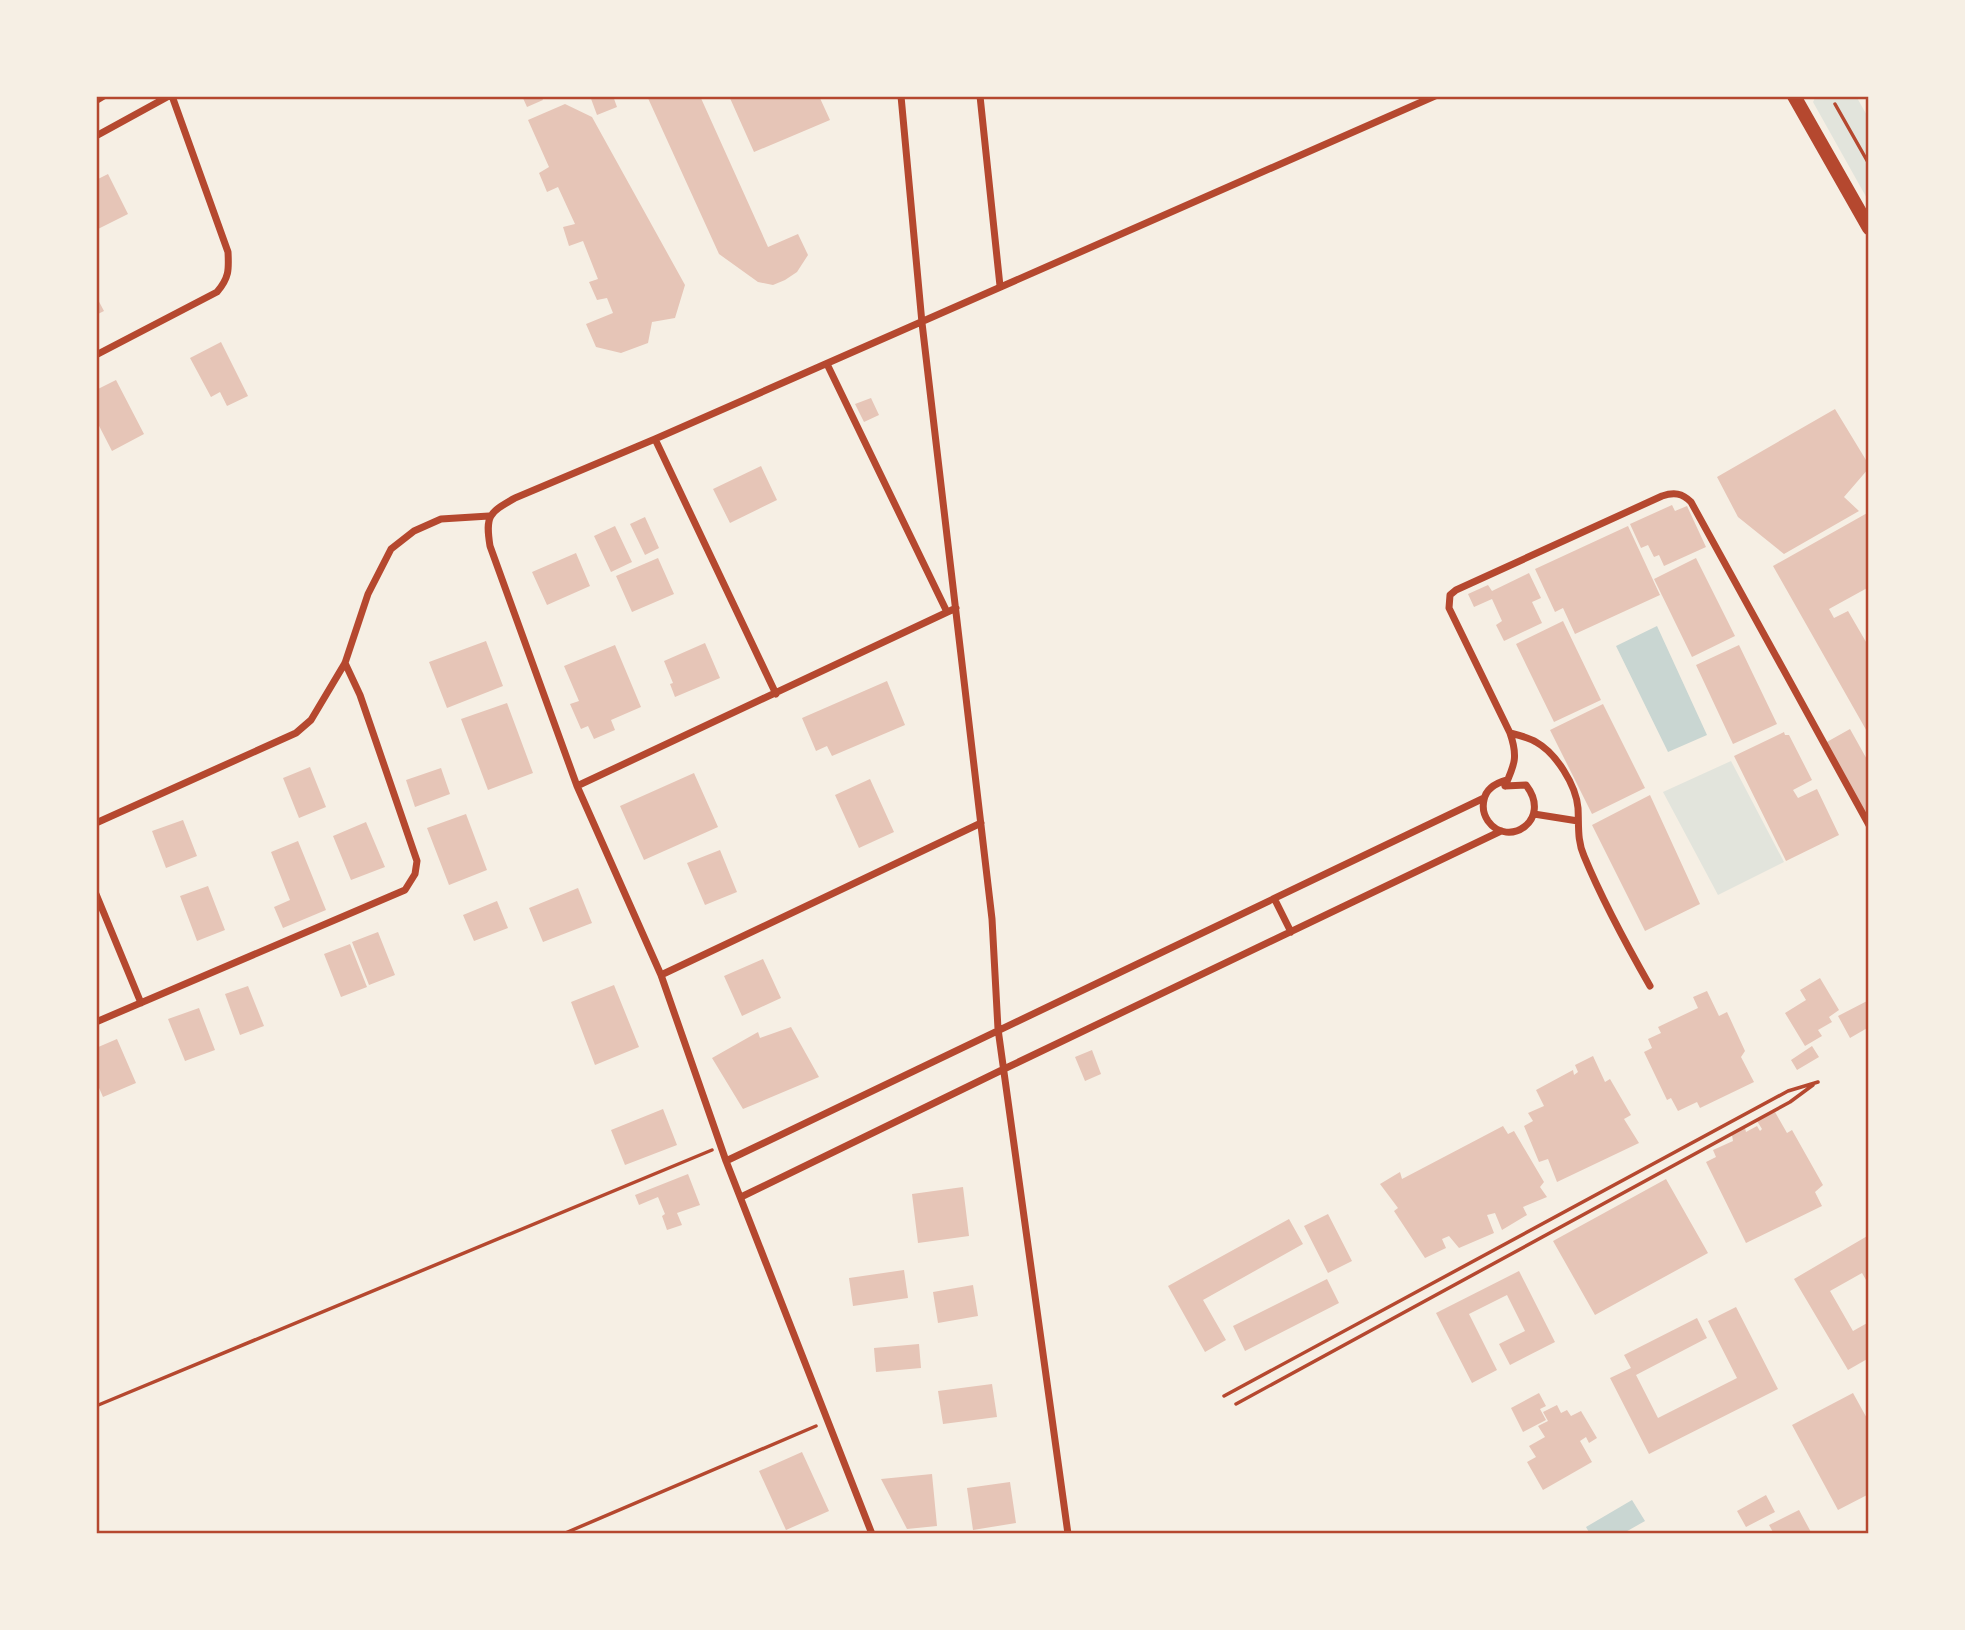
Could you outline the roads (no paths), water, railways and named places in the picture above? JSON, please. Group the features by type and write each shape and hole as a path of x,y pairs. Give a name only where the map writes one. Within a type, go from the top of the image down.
{"main road":[{"path":"1794,96 1869,228"}],"street":[{"path":"96,136 170,96 228,252 229,268 226,282 217,292 96,355"},
{"path":"901,96 922,323 992,919 998,1029 1068,1534"},
{"path":"980,96 1000,286"},
{"path":"96,823 296,733 311,720 345,663 368,594 391,549 414,531 441,519 489,516 515,498 922,323 1000,286 1435,96"},
{"path":"827,364 947,612"},
{"path":"655,439 776,694"},
{"path":"1505,786 1516,759 1515,747 1449,608 1450,595 1662,496 1678,493 1691,502 1869,825"},
{"path":"489,516 490,546 578,786 661,975 726,1161 872,1534"},
{"path":"578,786 956,608"},
{"path":"96,1022 405,890 415,874 417,861 360,695 345,663"},
{"path":"1510,733 1536,742 1567,776 1578,805 1579,842 1606,907 1650,986"},
{"path":"1507,780 1505,786 1526,786 1533,793 1535,803 1530,822 1511,832 1492,826 1483,808 1489,789 1497,782 1507,780"},
{"path":"726,1161 1484,798"},
{"path":"1534,814 1578,821"},
{"path":"661,975 981,823"},
{"path":"741,1197 1501,831"},
{"path":"96,894 141,1003"},
{"path":"1275,900 1291,932"}],"lane":[{"path":"96,102 106,96"}]}
